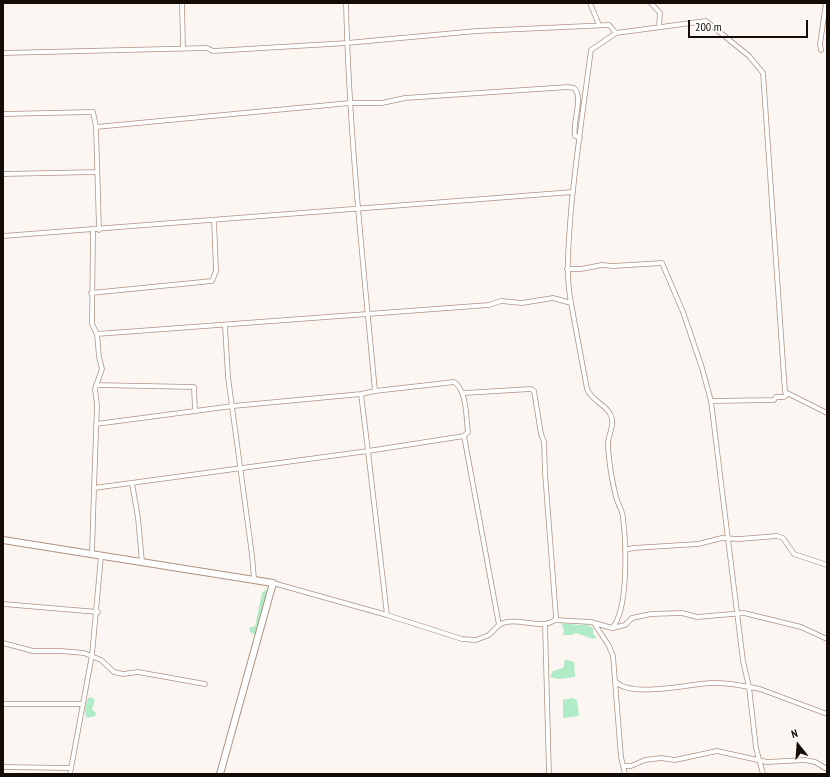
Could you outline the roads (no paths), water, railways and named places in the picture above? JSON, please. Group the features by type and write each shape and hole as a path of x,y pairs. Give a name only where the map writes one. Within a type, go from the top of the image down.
{"street":[{"path":"182,3 183,49"},
{"path":"346,3 350,103 358,209 376,391"},
{"path":"590,3 600,25"},
{"path":"651,3 660,13 659,27"},
{"path":"822,50 820,44 826,3"},
{"path":"612,628 619,618 623,602 624,550 622,517 614,489 608,444 613,421 611,415 589,395 587,389 567,286 567,269 573,192 591,50 616,33 706,21 750,56 763,73 785,392 827,412"},
{"path":"3,54 207,48 213,51 347,43 477,31 600,25 609,25 616,33"},
{"path":"96,127 350,103 382,103 405,98 506,92 554,87 574,88 578,94 574,133 580,138"},
{"path":"3,114 93,112 96,127 99,230"},
{"path":"3,174 97,172"},
{"path":"3,236 99,230 573,192"},
{"path":"91,293 212,281 216,271 214,220"},
{"path":"92,553 96,384 101,376 102,369 99,357 97,334 92,324 91,293 93,230"},
{"path":"567,269 581,269 602,264 613,266 662,263 683,312 702,368 711,401 726,538 743,661 749,686 756,748 763,774"},
{"path":"97,334 225,326 489,305 501,301 522,303 553,298 570,303"},
{"path":"225,326 228,377 233,406 254,579"},
{"path":"94,488 368,451 464,436 468,432 463,395 458,385 454,382 361,394 233,406 96,424"},
{"path":"96,384 194,386 195,411"},
{"path":"464,393 531,389 534,391 540,434 544,442 547,507 556,611 555,620"},
{"path":"361,394 387,615"},
{"path":"711,401 774,400 776,398 784,397 787,394"},
{"path":"464,436 499,625"},
{"path":"132,483 138,518 142,562"},
{"path":"624,550 633,548 698,544 726,538 739,539 781,536 794,554 827,565"},
{"path":"3,540 274,583 469,640 476,640 489,635 503,623 524,621 545,624 555,620 594,623 612,628 625,625 632,618 651,614 682,613 697,617 744,613 801,627 827,639"},
{"path":"70,774 92,656 98,612 101,556"},
{"path":"220,774 274,583"},
{"path":"3,604 98,612"},
{"path":"594,623 609,646 613,656 625,774"},
{"path":"545,624 549,774"},
{"path":"3,643 33,651 61,650 84,653 101,660 105,665 118,673 138,672 205,684"},
{"path":"616,682 626,689 637,690 672,689 712,683 749,686 827,714"},
{"path":"3,704 83,704"},
{"path":"623,766 631,766 646,760 661,758 675,760 717,751 760,761 773,762 805,760 815,762 827,769"},
{"path":"3,767 71,768"}]}
